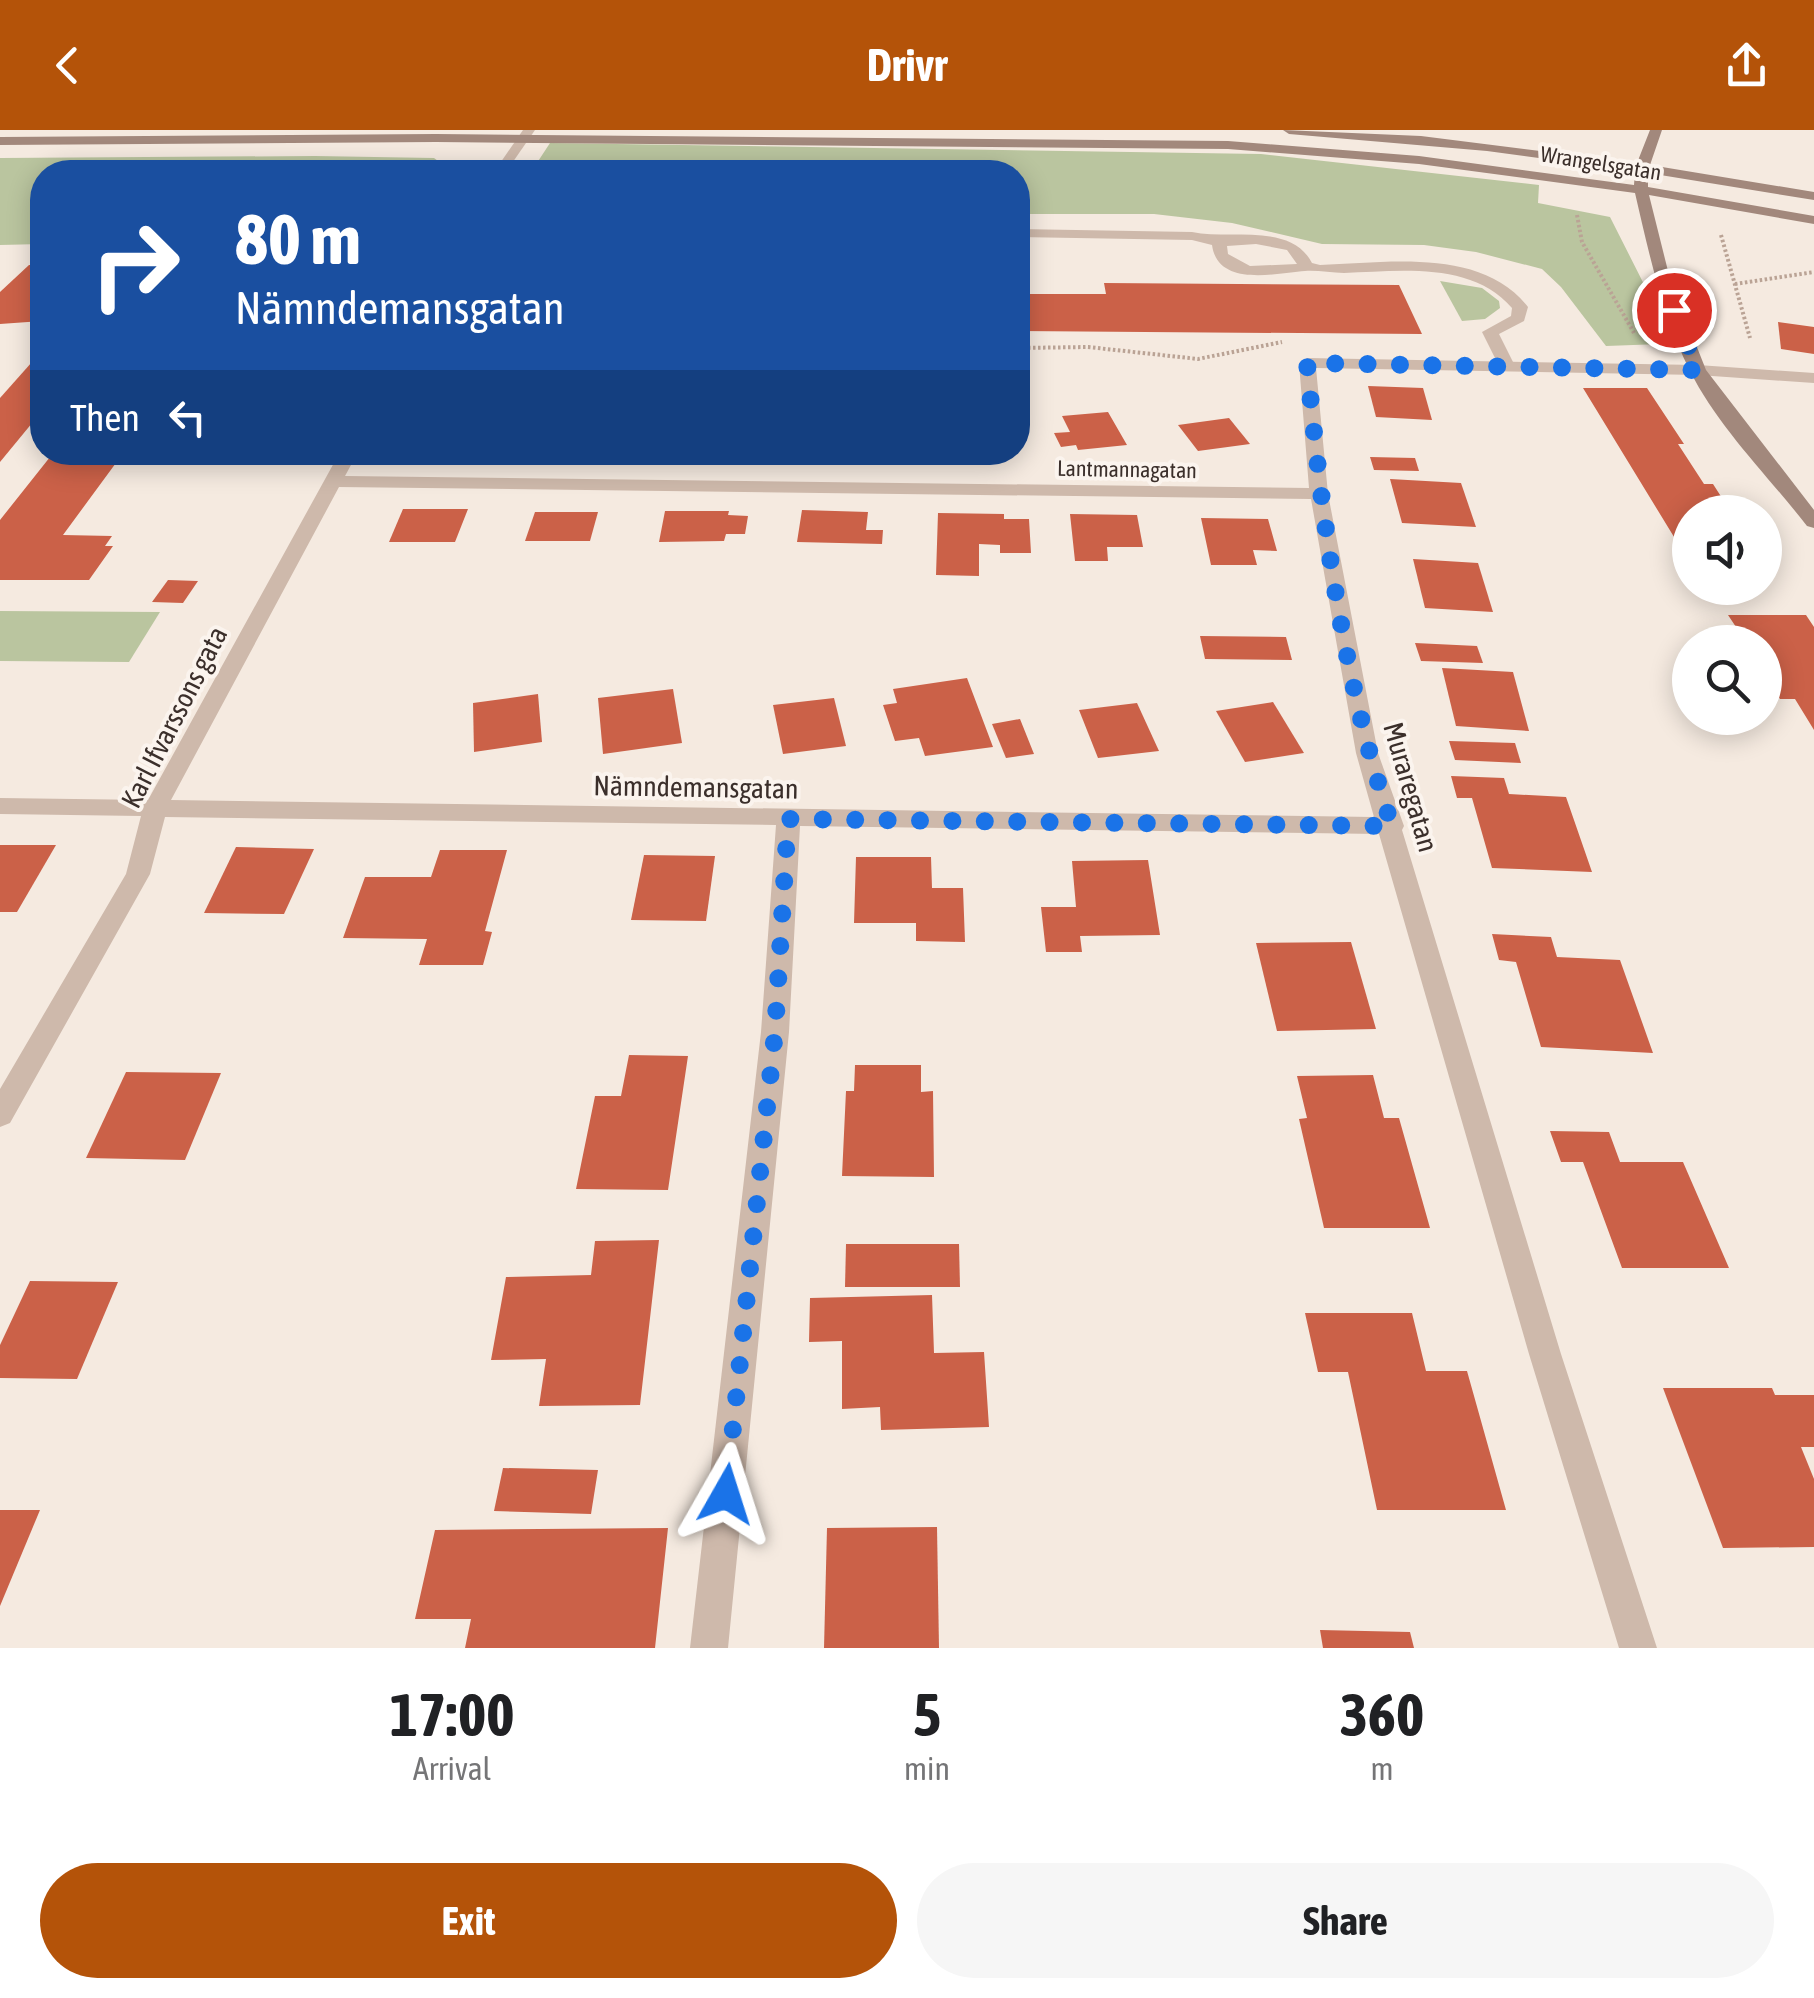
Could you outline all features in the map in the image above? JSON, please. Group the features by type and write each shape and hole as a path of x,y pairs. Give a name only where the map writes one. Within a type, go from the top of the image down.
{"main road":[{"name":"Wrangelsgatan","path":"1288,130 1462,144 1642,167 1814,196"},
{"path":"1656,130 1642,167 1641,189 1662,279 1698,370 1713,395 1814,522"},
{"name":"Wrangelsgatan","path":"0,141 526,134 1228,145 1561,176 1814,220"}],"street":[{"path":"508,160 526,134"},
{"path":"1030,233 1172,235 1219,242 1267,239 1301,254 1306,266"},
{"path":"1219,242 1221,255 1238,267 1278,271 1306,266 1448,270 1495,282 1512,293 1520,307 1518,318 1490,332 1507,366"},
{"name":"Muraregatan","path":"1638,1648 1545,1354 1367,752 1319,494 1307,363 1698,370 1814,378"},
{"name":"Karl Ifvarssons gata","path":"0,1115 138,874 155,808 342,465"},
{"name":"Lantmannagatan","path":"334,481 1319,494"},
{"name":"Nämndemansgatan","path":"0,806 1392,826"},
{"path":"709,1648 775,1032 788,819"}],"path":[{"path":"1561,176 1553,196 1576,205 1582,242 1654,369"},
{"path":"1735,284 1814,272"},
{"path":"1030,349 1093,347 1174,360 1216,357 1261,343 1296,342"}],"green space":[{"path":"550,143 1261,154 1539,185 1538,203 1610,217 1658,312 1661,344 1606,346 1561,287 1542,269 1476,252 1424,245 1322,244 1232,223 1154,214 1030,214 1030,160 539,160"},
{"path":"315,156 437,160 30,160 30,244 0,245 0,158"},
{"path":"1440,281 1482,288 1499,301 1500,308 1485,319 1462,321"},
{"path":"0,611 160,612 129,662 0,661"}],"building":[{"path":"30,265 30,322 0,324 0,292"},
{"path":"1104,283 1399,285 1422,334 1030,331 1030,294 1106,294"},
{"path":"1778,322 1814,327 1814,354 1781,349"},
{"path":"30,364 30,426 0,462 0,398"},
{"path":"1368,386 1423,388 1432,420 1376,417"},
{"path":"1583,388 1647,388 1684,444 1678,444 1704,484 1713,484 1720,495 1672,495 1672,534"},
{"path":"1108,412 1127,445 1078,450 1076,445 1061,447 1054,433 1070,432 1062,416"},
{"path":"1229,418 1250,444 1198,451 1178,425"},
{"path":"1370,457 1415,458 1419,471 1374,470"},
{"path":"44,465 114,465 63,535 112,536 105,546 113,546 89,580 0,580 0,520"},
{"path":"1390,479 1461,483 1476,527 1402,523"},
{"path":"403,509 468,509 455,542 389,542"},
{"path":"802,510 868,512 866,530 883,530 882,544 797,542"},
{"path":"665,511 729,511 728,515 748,516 745,534 726,534 724,541 659,542"},
{"path":"535,512 598,512 590,541 525,541"},
{"path":"938,513 1004,514 1004,519 1029,519 1031,553 1000,553 1000,545 979,544 979,576 936,575"},
{"path":"1070,514 1137,515 1143,547 1107,547 1108,561 1075,561"},
{"path":"1201,518 1268,519 1277,551 1253,550 1257,565 1211,565"},
{"path":"1413,559 1478,563 1493,612 1425,608"},
{"path":"168,580 198,581 183,603 152,602"},
{"path":"1728,615 1806,615 1814,627 1814,730 1795,699 1782,699 1782,625 1735,625"},
{"path":"1200,636 1286,637 1292,660 1205,659"},
{"path":"1415,643 1477,646 1483,663 1421,661"},
{"path":"1442,668 1513,672 1529,731 1456,726"},
{"path":"967,678 993,747 925,756 919,738 895,741 883,705 897,703 893,689"},
{"path":"673,689 682,743 603,754 598,698"},
{"path":"538,694 542,742 474,752 473,703"},
{"path":"834,698 846,746 783,754 773,705"},
{"path":"1273,702 1304,753 1245,762 1216,711"},
{"path":"1137,703 1159,751 1098,758 1079,710"},
{"path":"1020,719 1034,754 1006,758 992,724"},
{"path":"1449,741 1515,743 1521,763 1455,760"},
{"path":"1451,776 1504,778 1509,794 1566,797 1592,872 1492,868 1472,798 1457,798"},
{"path":"0,845 56,845 17,912 0,912"},
{"path":"236,847 314,849 284,914 204,913"},
{"path":"440,850 507,850 485,931 492,932 483,965 419,965 427,939 343,938 365,877 431,877"},
{"path":"644,855 715,856 706,921 631,920"},
{"path":"856,857 931,857 932,888 963,888 965,942 916,941 916,923 854,923"},
{"path":"1148,860 1160,935 1080,936 1082,952 1046,952 1041,907 1076,907 1072,861"},
{"path":"1492,934 1551,937 1557,957 1620,960 1653,1053 1541,1047 1516,962 1499,960"},
{"path":"1351,942 1376,1029 1277,1031 1256,943"},
{"path":"629,1055 688,1056 668,1190 576,1189 595,1096 621,1096"},
{"path":"855,1065 921,1065 921,1092 933,1091 934,1177 842,1176 846,1091 854,1091"},
{"path":"126,1072 221,1073 185,1160 86,1158"},
{"path":"1373,1075 1384,1118 1399,1118 1430,1228 1324,1228 1299,1119 1307,1118 1297,1076"},
{"path":"1550,1131 1609,1132 1620,1162 1683,1162 1729,1268 1622,1268 1583,1162 1561,1162"},
{"path":"659,1240 640,1405 539,1406 546,1359 491,1360 506,1277 591,1275 595,1241"},
{"path":"846,1244 959,1244 960,1287 845,1287"},
{"path":"30,1281 118,1282 77,1379 0,1378 0,1345"},
{"path":"932,1295 934,1353 984,1352 989,1427 881,1430 880,1407 842,1409 842,1341 809,1342 810,1298"},
{"path":"1305,1313 1412,1313 1426,1371 1467,1371 1506,1510 1377,1510 1348,1372 1318,1372"},
{"path":"1663,1388 1772,1388 1775,1395 1814,1395 1814,1447 1801,1447 1814,1479 1814,1547 1723,1548"},
{"path":"503,1468 598,1470 591,1514 494,1511"},
{"path":"0,1510 40,1510 0,1606"},
{"path":"937,1527 939,1648 824,1648 827,1528"},
{"path":"668,1528 655,1648 465,1648 471,1619 415,1619 435,1530"},
{"path":"1320,1630 1410,1632 1414,1648 1323,1648"}],"route":[{"path":"726,1494 775,1032 788,819 1392,826 1367,752 1319,494 1307,363 1698,370 1674,310"}]}
